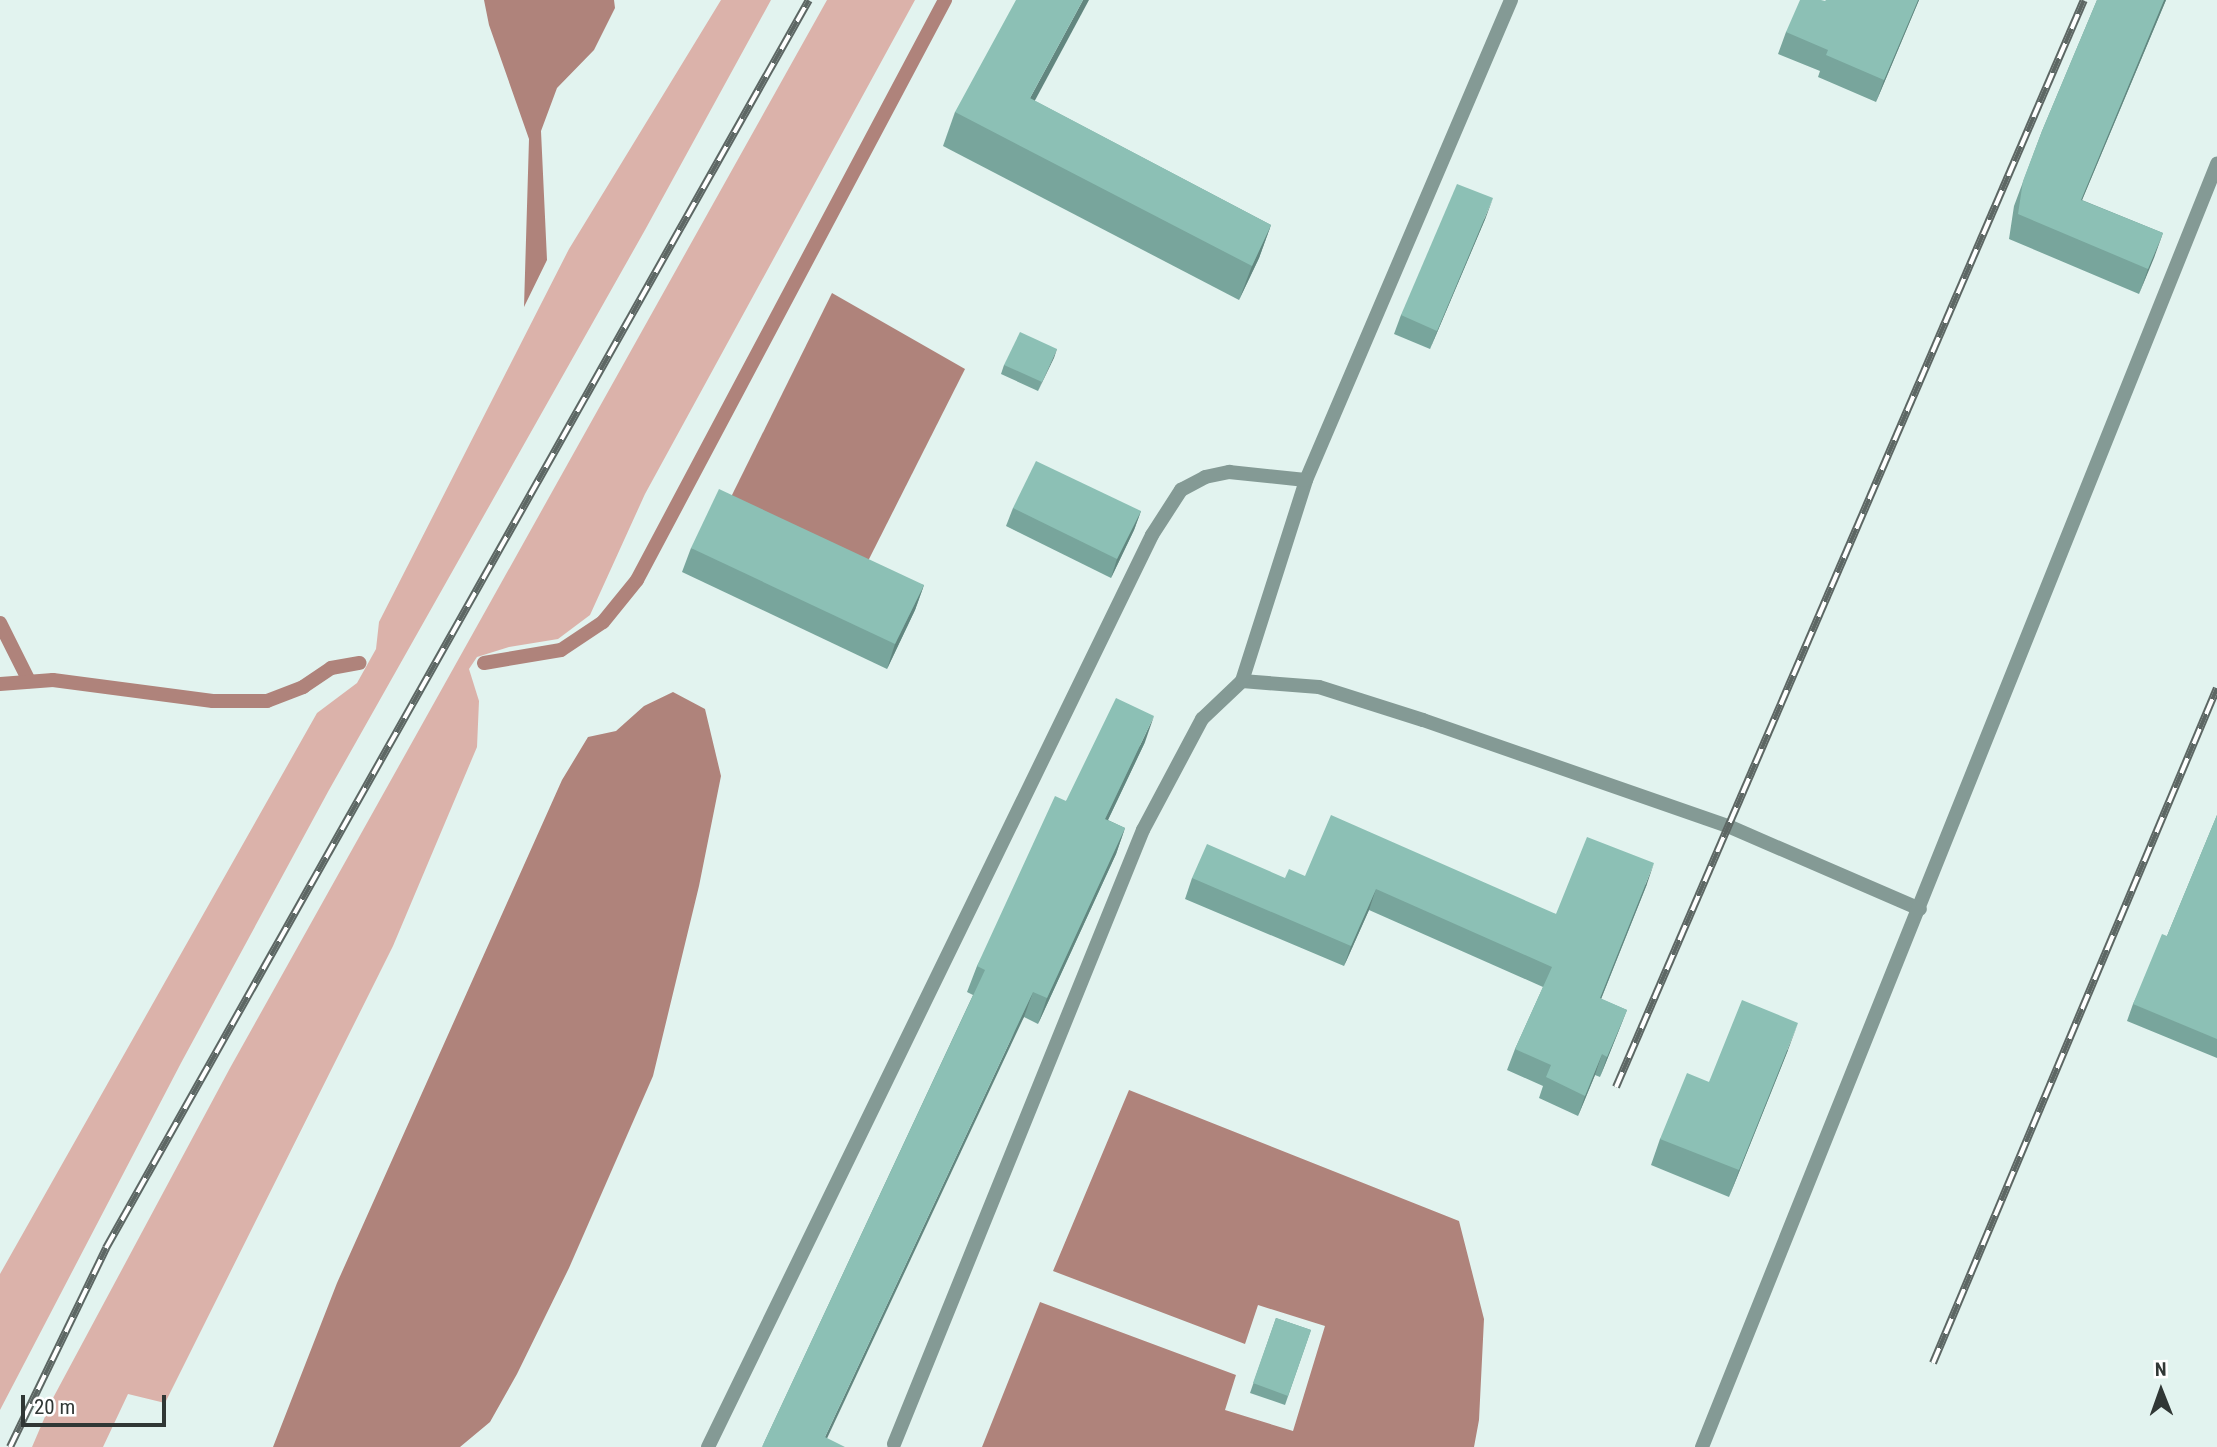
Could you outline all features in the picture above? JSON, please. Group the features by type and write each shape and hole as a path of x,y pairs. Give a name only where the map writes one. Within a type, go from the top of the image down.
{"street":[{"path":"894,1444 1143,830 1202,719 1242,681 1306,480 1511,0"},
{"path":"1702,1447 2217,164"},
{"path":"708,1447 1152,535 1181,490 1205,477 1229,472 1306,480"},
{"path":"1242,681 1319,687 1423,720 1728,826 1920,909"}],"shaded area":[{"path":"484,0 614,0 615,8 594,50 557,88 541,131 547,260 524,307 529,139 489,25"},
{"path":"721,0 771,0 645,230 329,790 181,1063 0,1410 0,1274 317,713 357,683 376,649 379,622 569,249"},
{"path":"827,0 915,0 645,494 590,615 558,639 509,647 477,657 469,669 479,701 477,747 393,946 165,1403 128,1394 103,1447 32,1447 53,1398 230,1068"},
{"path":"832,293 965,369 865,567 731,497"},
{"path":"673,692 705,709 721,776 699,886 653,1076 569,1268 517,1374 490,1422 460,1447 273,1447 337,1283 562,780 588,737 616,731 644,706"},
{"path":"1129,1090 1459,1221 1484,1319 1479,1420 1474,1447 982,1447 1040,1302 1236,1375 1225,1410 1293,1431 1325,1326 1258,1305 1245,1344 1053,1271"}],"building":[{"path":"1016,0 1083,0 1030,98 1271,225 1252,266 955,112"},
{"path":"1800,0 1918,0 1884,80 1826,55 1828,50 1786,32"},
{"path":"2097,0 2164,0 2081,200 2163,233 2148,269 2018,214 2023,181"},
{"path":"1457,184 1493,198 1437,331 1401,315"},
{"path":"1020,332 1057,349 1042,382 1004,365"},
{"path":"1036,461 1141,511 1117,559 1013,508"},
{"path":"719,489 924,585 895,644 691,548"},
{"path":"1116,698 1154,716 1105,819 1125,828 1047,998 1033,992 825,1437 845,1447 762,1447 985,970 977,966 1055,796 1066,801"},
{"path":"1331,815 1556,914 1587,837 1654,863 1600,998 1627,1010 1607,1057 1602,1054 1585,1096 1546,1077 1551,1065 1515,1049 1552,967 1376,889 1351,946 1192,878 1207,844 1285,878 1289,869 1305,876"},
{"path":"2217,815 2217,1039 2133,1004 2162,934 2167,936"},
{"path":"1742,1000 1798,1023 1739,1170 1660,1139 1687,1073 1709,1082"},
{"path":"1276,1318 1311,1330 1288,1396 1253,1383"}],"waterway":[{"path":"484,663 561,650 603,622 637,580 945,0"},
{"path":"0,623 29,681"},
{"path":"0,684 53,680 213,701 267,701 303,687 331,668 360,663"}],"railway":[{"path":"10,1447 106,1248 809,0"},
{"path":"1616,1087 2084,0"},
{"path":"1933,1363 2217,688"}]}
